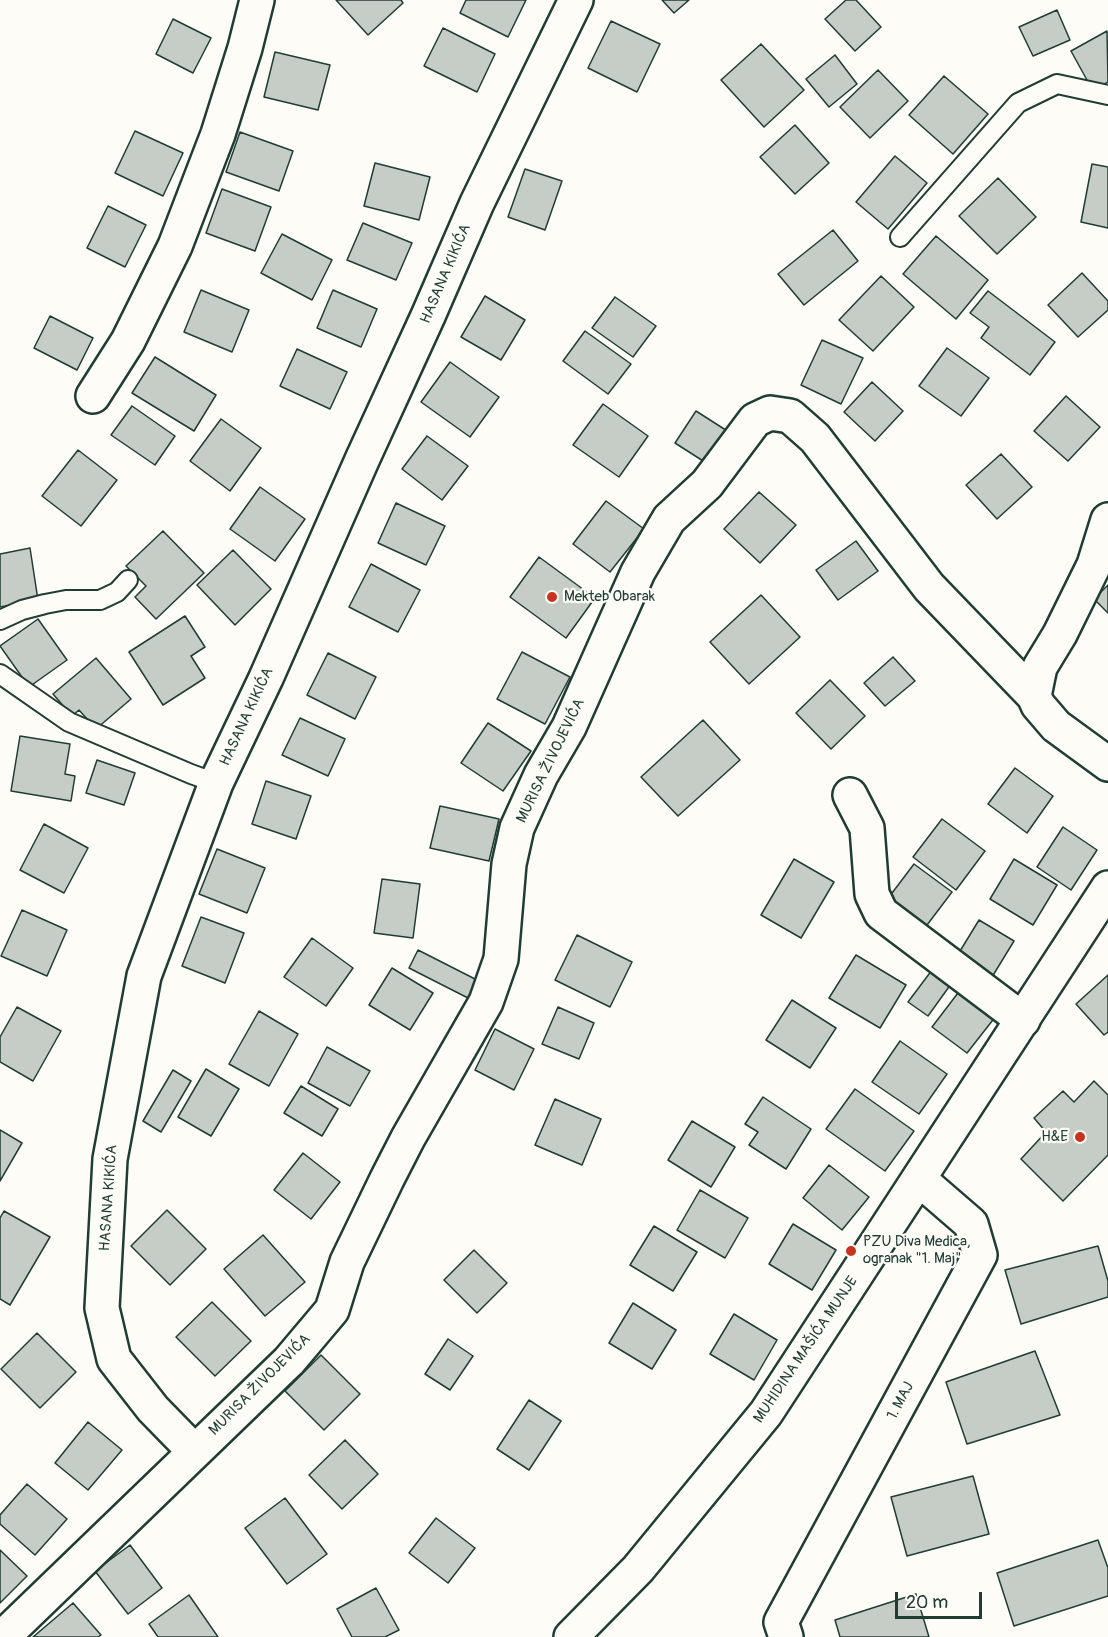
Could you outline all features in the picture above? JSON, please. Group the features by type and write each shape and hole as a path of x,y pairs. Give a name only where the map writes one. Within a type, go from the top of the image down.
{"street":[{"path":"93,396 128,341 175,246 218,134 257,0"},
{"name":"HASANA KIKIĆA","path":"195,1451 153,1408 114,1359 102,1308 110,1159 144,976 216,783 266,678 477,203 576,0"},
{"name":"MURISA ŽIVOJEVIĆA","path":"3,1637 289,1361 332,1310 347,1262 398,1159 486,1002 501,959 508,864 517,828 541,775 569,727 638,573 669,519 707,484 755,420 770,413 790,416 815,438 929,587 1034,696 1038,705 1056,726 1108,764"},
{"path":"1034,696 1040,667 1060,634 1094,565 1108,520"},
{"path":"850,795 867,828 872,894 881,913 1023,1020"},
{"name":"MUHIDINA MAŠIĆA MUNJE","path":"571,1637 638,1569 766,1413 1108,888"},
{"name":"1. MAJ","path":"786,1637 781,1622 980,1255 971,1224 919,1179"}],"lane":[{"path":"900,237 1018,104 1057,84 1108,95"},
{"path":"0,620 22,610 45,604 66,600 100,600 117,592 128,580"},
{"path":"0,674 69,722 216,783"}],"building":[{"path":"336,0 401,0 403,3 368,35"},
{"path":"466,0 526,0 508,37 460,13"},
{"path":"662,0 689,0 674,13"},
{"path":"846,0 856,0 881,27 855,51 825,19"},
{"path":"1057,10 1070,40 1033,56 1019,27"},
{"path":"173,19 211,38 193,73 156,54"},
{"path":"611,21 660,44 637,92 588,68"},
{"path":"443,28 495,54 477,92 424,66"},
{"path":"1107,31 1108,82 1093,91 1071,51"},
{"path":"761,44 804,90 764,127 721,80"},
{"path":"275,52 330,65 318,110 264,97"},
{"path":"835,55 857,84 829,107 806,79"},
{"path":"878,70 908,101 870,138 840,107"},
{"path":"944,76 988,114 953,154 909,115"},
{"path":"795,125 829,163 795,194 760,157"},
{"path":"135,131 183,153 163,196 115,173"},
{"path":"240,132 293,151 279,191 226,172"},
{"path":"895,156 927,183 888,229 856,202"},
{"path":"375,163 430,177 419,220 364,206"},
{"path":"1092,164 1108,167 1108,228 1081,222"},
{"path":"525,169 562,181 545,230 508,217"},
{"path":"998,178 1036,217 997,254 959,216"},
{"path":"222,189 271,207 255,251 206,233"},
{"path":"108,206 146,225 125,267 87,248"},
{"path":"363,223 412,243 396,280 347,260"},
{"path":"833,230 858,261 804,305 778,274"},
{"path":"282,234 332,260 312,300 261,273"},
{"path":"936,236 988,280 956,319 903,274"},
{"path":"1082,273 1108,301 1108,310 1078,337 1048,305"},
{"path":"881,276 914,307 873,351 839,320"},
{"path":"201,290 249,310 232,352 184,332"},
{"path":"333,290 377,309 361,347 317,328"},
{"path":"988,291 1055,342 1030,375 981,338 989,327 970,313"},
{"path":"485,296 525,320 501,360 461,337"},
{"path":"615,297 656,326 633,357 592,328"},
{"path":"50,316 93,338 77,370 34,348"},
{"path":"585,331 631,364 608,394 563,361"},
{"path":"822,340 863,358 841,404 801,385"},
{"path":"947,348 989,378 961,416 919,386"},
{"path":"297,349 347,372 330,409 280,386"},
{"path":"155,357 216,395 194,431 132,393"},
{"path":"450,362 499,397 470,437 421,402"},
{"path":"872,382 903,411 875,441 844,412"},
{"path":"1066,396 1100,427 1068,461 1034,431"},
{"path":"603,404 648,436 619,477 573,445"},
{"path":"132,406 175,436 155,465 111,435"},
{"path":"696,411 732,434 711,466 675,443"},
{"path":"221,419 261,448 230,491 190,461"},
{"path":"427,436 468,466 442,500 402,469"},
{"path":"78,450 117,480 81,526 42,496"},
{"path":"1001,454 1032,487 997,519 966,485"},
{"path":"260,487 305,519 275,561 230,529"},
{"path":"759,492 796,525 760,563 724,529"},
{"path":"606,501 644,529 610,572 573,544"},
{"path":"396,503 445,526 426,565 378,543"},
{"path":"163,531 204,573 156,619 135,597 146,586 126,566"},
{"path":"856,541 878,571 838,600 816,570"},
{"path":"30,548 38,600 0,607 0,554"},
{"path":"233,550 271,589 235,625 197,585"},
{"name":"Mekteb Obarak","path":"539,557 595,598 566,638 510,597"},
{"path":"371,564 420,590 398,632 349,607"},
{"path":"1108,585 1108,613 1094,599"},
{"path":"761,595 800,637 749,684 710,642"},
{"path":"185,616 205,647 191,656 205,678 163,705 129,652"},
{"path":"38,619 67,660 29,687 0,646"},
{"path":"522,652 570,677 545,724 497,699"},
{"path":"328,653 376,677 355,719 307,695"},
{"path":"893,657 915,681 885,706 864,683"},
{"path":"96,658 131,699 96,729 79,710 72,716 53,694"},
{"path":"830,680 865,716 831,749 796,713"},
{"path":"300,718 345,739 328,776 282,755"},
{"path":"703,720 740,760 678,816 641,777"},
{"path":"488,723 531,751 503,791 461,763"},
{"path":"20,736 70,744 65,774 75,776 71,801 11,791"},
{"path":"97,760 135,773 124,805 86,793"},
{"path":"1015,768 1053,796 1027,833 988,804"},
{"path":"266,781 311,796 296,839 252,824"},
{"path":"440,806 499,819 489,861 430,848"},
{"path":"942,819 985,851 956,890 913,857"},
{"path":"44,824 88,848 64,893 20,870"},
{"path":"1063,827 1097,850 1071,890 1037,867"},
{"path":"217,849 265,868 247,913 199,894"},
{"path":"794,859 834,882 801,938 761,915"},
{"path":"1014,859 1057,885 1033,925 990,899"},
{"path":"914,864 952,892 924,929 886,901"},
{"path":"382,879 420,884 413,938 374,933"},
{"path":"22,910 67,930 47,976 1,956"},
{"path":"201,917 244,933 225,983 182,966"},
{"path":"979,920 1014,941 992,977 957,956"},
{"path":"577,935 632,962 610,1007 555,980"},
{"path":"312,938 353,968 326,1006 284,977"},
{"path":"418,950 477,980 468,998 409,968"},
{"path":"856,955 906,985 880,1028 829,998"},
{"path":"392,968 433,993 410,1030 369,1005"},
{"path":"932,970 951,984 928,1016 908,1002"},
{"path":"1108,975 1108,1032 1104,1035 1076,1004"},
{"path":"961,989 996,1016 967,1053 932,1027"},
{"path":"792,1000 836,1028 810,1068 766,1040"},
{"path":"17,1007 61,1031 33,1081 0,1062 0,1037"},
{"path":"558,1007 594,1023 579,1059 542,1044"},
{"path":"259,1011 298,1034 269,1086 229,1064"},
{"path":"495,1029 534,1049 514,1090 475,1070"},
{"path":"900,1041 947,1074 919,1114 872,1082"},
{"path":"327,1047 370,1071 350,1106 308,1083"},
{"path":"206,1069 239,1089 211,1136 178,1117"},
{"path":"173,1070 191,1081 161,1132 143,1121"},
{"path":"1094,1081 1108,1095 1108,1155 1063,1201 1021,1159 1046,1132 1034,1118 1063,1091 1074,1102"},
{"path":"301,1086 338,1109 322,1136 284,1113"},
{"path":"855,1089 914,1131 885,1171 826,1129"},
{"path":"763,1097 811,1129 786,1169 749,1145 758,1132 745,1124"},
{"path":"555,1099 601,1119 582,1165 535,1145"},
{"path":"692,1121 735,1147 711,1187 668,1160"},
{"path":"0,1130 22,1143 0,1181"},
{"path":"303,1153 340,1182 311,1219 274,1190"},
{"path":"829,1165 869,1197 842,1230 803,1198"},
{"path":"700,1190 748,1218 725,1258 677,1230"},
{"path":"167,1210 206,1249 170,1285 131,1246"},
{"path":"4,1211 50,1237 10,1305 0,1299 0,1218"},
{"path":"793,1224 836,1250 812,1290 769,1264"},
{"path":"654,1226 697,1252 673,1291 630,1265"},
{"path":"263,1235 305,1282 265,1316 224,1269"},
{"path":"1098,1246 1108,1281 1108,1297 1021,1324 1005,1270"},
{"path":"474,1250 507,1283 477,1313 444,1280"},
{"path":"212,1302 251,1341 215,1376 176,1337"},
{"path":"633,1303 676,1330 652,1369 609,1343"},
{"path":"734,1314 777,1340 754,1380 710,1354"},
{"path":"37,1333 76,1372 40,1408 1,1369"},
{"path":"448,1339 473,1356 450,1390 425,1374"},
{"path":"1035,1351 1060,1415 967,1444 946,1382"},
{"path":"321,1355 360,1394 324,1430 285,1391"},
{"path":"529,1400 561,1421 529,1470 497,1449"},
{"path":"88,1422 122,1450 88,1490 55,1463"},
{"path":"345,1440 378,1474 342,1509 309,1475"},
{"path":"973,1476 989,1534 907,1556 891,1497"},
{"path":"27,1484 67,1519 35,1555 0,1524 0,1515"},
{"path":"285,1498 327,1554 287,1584 245,1528"},
{"path":"436,1518 475,1548 448,1583 409,1553"},
{"path":"1098,1540 1108,1568 1108,1596 1014,1626 997,1573"},
{"path":"130,1545 162,1588 128,1614 95,1571"},
{"path":"0,1550 27,1576 0,1603"},
{"path":"376,1588 399,1630 385,1637 352,1637 337,1609"},
{"path":"916,1594 929,1637 840,1637 835,1620"},
{"path":"189,1595 218,1637 158,1637 149,1624"},
{"path":"73,1603 101,1635 98,1637 33,1637"}],"place":[{"name":"Mekteb Obarak","path":"552,597"},
{"name":"H&E","path":"1080,1137"},
{"name":"PZU Diva Medica, ogranak \"1. Maj\"","path":"851,1251"}]}
